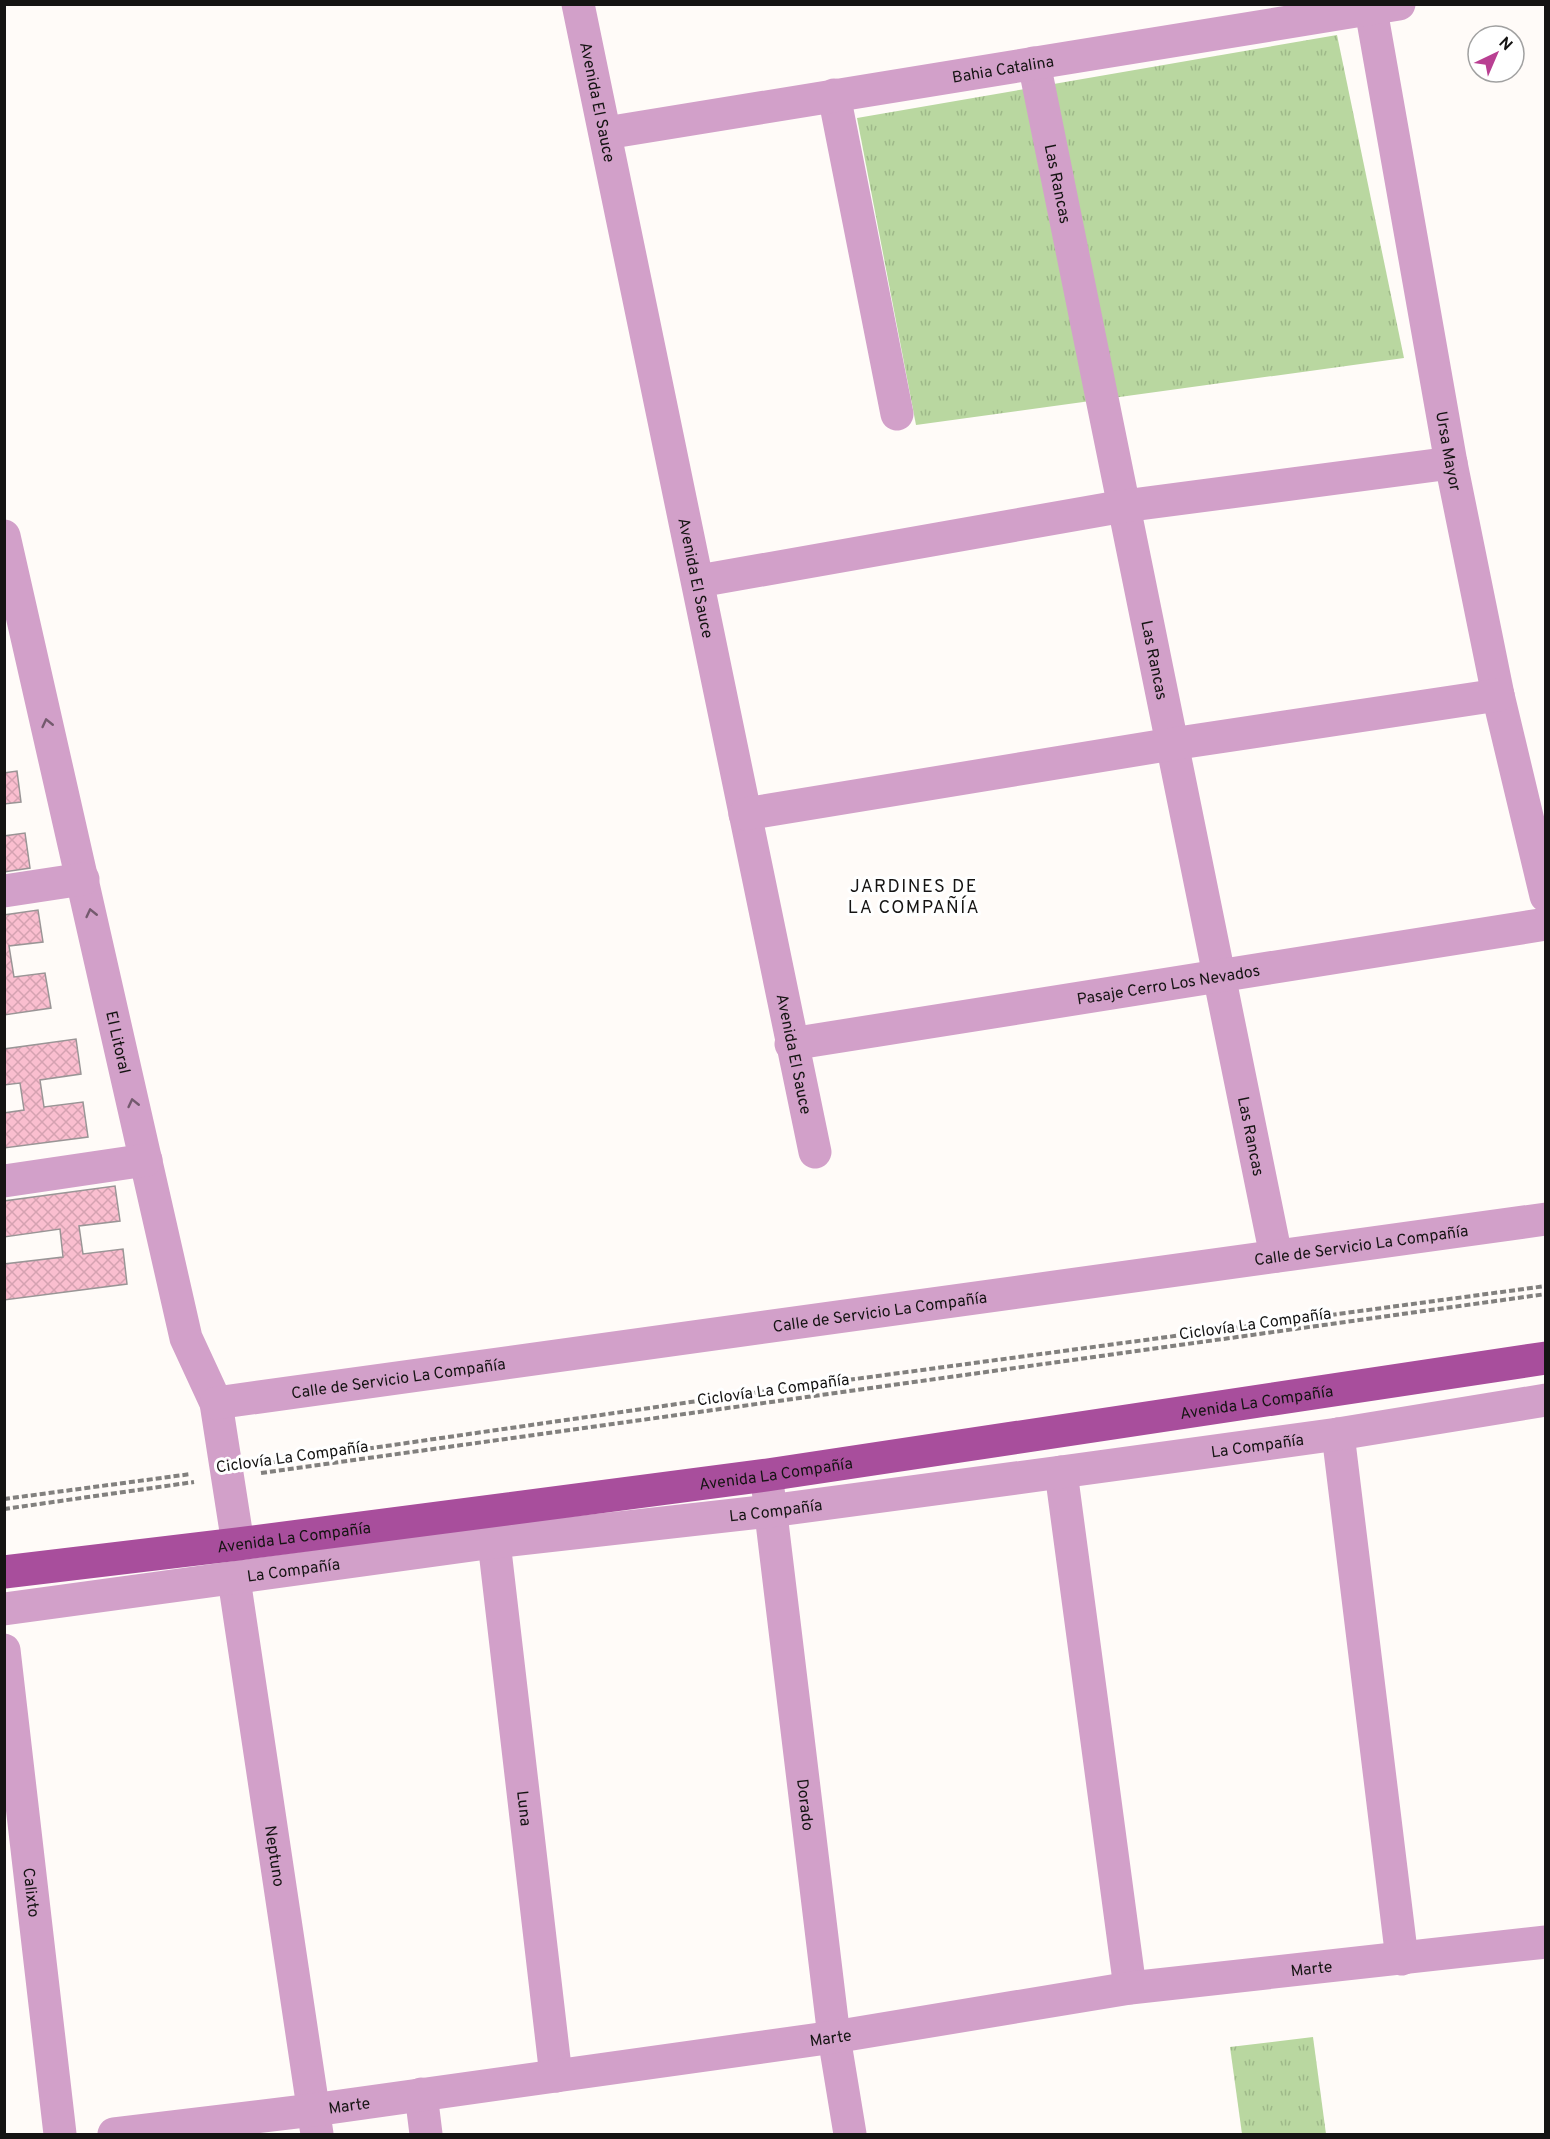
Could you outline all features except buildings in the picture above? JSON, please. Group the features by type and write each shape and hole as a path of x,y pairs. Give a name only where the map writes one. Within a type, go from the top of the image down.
{"main road":[{"name":"Avenida La Compañía","path":"4,1572 767,1475 1545,1358"}],"street":[{"name":"Avenida El Sauce","path":"578,4 699,581 791,1044 815,1152"},
{"name":"Bahia Catalina","path":"606,133 1380,6"},
{"name":"Ursa Mayor","path":"1380,6 1451,463 1498,695 1545,896"},
{"name":"Las Rancas","path":"1034,63 1276,1256"},
{"path":"834,94 897,414"},
{"path":"699,581 1124,506 1451,463"},
{"name":"El Litoral","path":"4,536 13,614 83,879 186,1338 216,1403 225,1474 238,1544"},
{"path":"745,814 1172,744 1498,695"},
{"path":"4,891 83,879"},
{"name":"Pasaje Cerro Los Nevados","path":"791,1044 1545,924"},
{"path":"4,1181 146,1160"},
{"name":"Calle de Servicio La Compañía","path":"216,1403 1545,1219"},
{"name":"La Compañía","path":"4,1609 494,1542 770,1511 1061,1472 1338,1434 1545,1400"},
{"path":"1338,1434 1402,1959"},
{"path":"1061,1472 1130,1988"},
{"name":"Dorado","path":"767,1475 834,2037 850,2134"},
{"name":"Luna","path":"494,1542 556,2076"},
{"name":"Neptuno","path":"234,1579 315,2122"},
{"name":"Calixto","path":"4,1650 60,2134"},
{"name":"Marte","path":"114,2134 315,2122 421,2094 834,2037 1130,1988 1545,1942"},
{"path":"421,2094 426,2134"}],"path":[{"path":"4,1499 225,1474 792,1387 1545,1286"},
{"name":"Ciclovía La Compañía","path":"4,1509 225,1474 1545,1294"}],"green space":[{"path":"1337,35 1404,358 916,425 857,118"},
{"path":"1313,2037 1326,2134 1242,2134 1230,2047"}],"district":[{"name":"JARDINES DE LA COMPAÑÍA","path":"914,896"}]}
